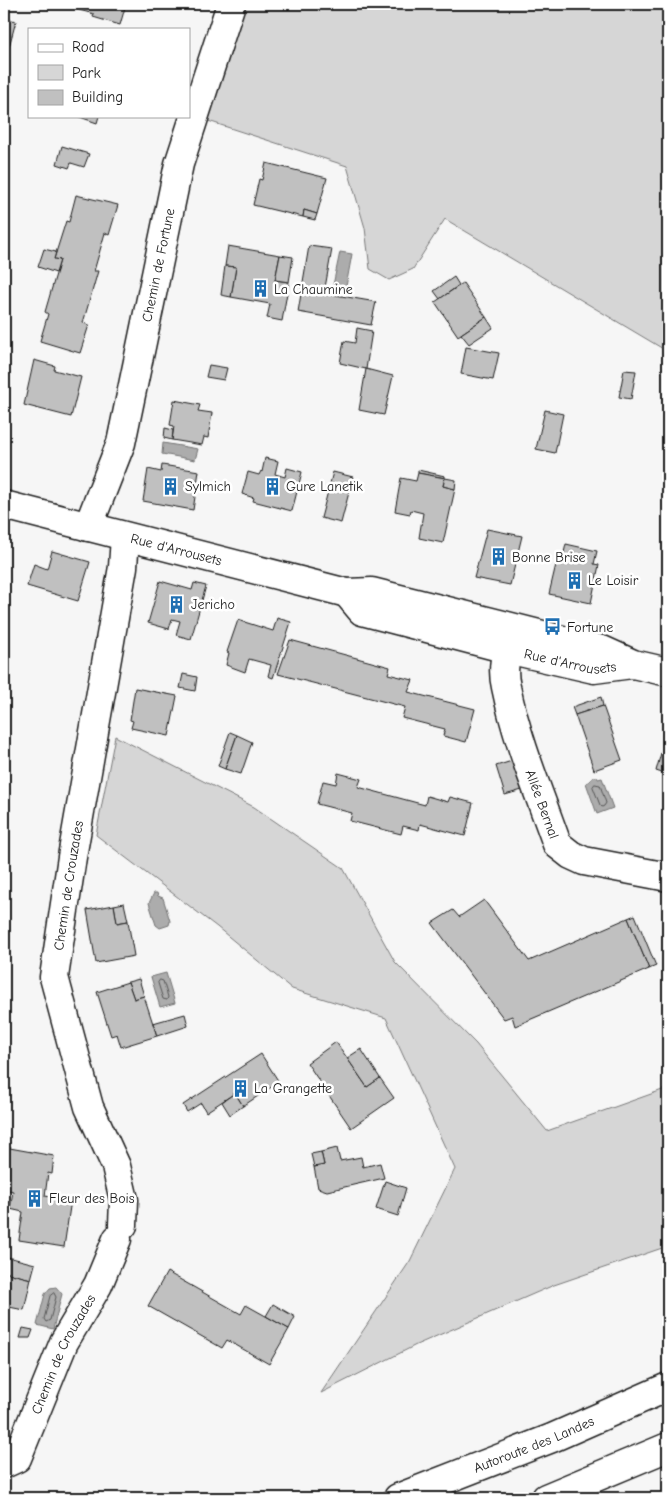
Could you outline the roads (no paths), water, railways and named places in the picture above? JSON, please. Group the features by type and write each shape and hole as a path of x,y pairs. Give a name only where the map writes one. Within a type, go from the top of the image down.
{"main road":[{"name":"Chemin de Fortune","path":"88,527 121,444 179,164 231,4"},
{"name":"Rue d'Arrousets","path":"4,505 347,593 372,592 509,638 602,650 633,664 668,672"},
{"name":"Chemin de Crouzades","path":"4,1464 17,1458 64,1342 98,1285 120,1232 124,1200 116,1166 89,1108 54,977 72,857 123,567 125,537"},
{"name":"Allée Bernal","path":"509,638 504,659 505,686 520,739 557,844 571,855 584,861 668,877"},
{"name":"Autoroute des Landes","path":"398,1498 552,1438 668,1387"},
{"path":"546,1498 668,1447"}],"water":[{"path":"340,252 352,254 345,292 332,290"},
{"path":"163,443 198,449 195,460 162,454"},
{"path":"593,777 602,778 613,808 597,814 586,783"},
{"path":"154,893 163,898 170,921 169,925 160,928 156,925 149,903"},
{"path":"166,973 175,1003 160,1007 151,977"},
{"path":"56,1287 62,1294 53,1329 37,1325 45,1294 50,1288"}],"place":[{"name":"La Chaumine","path":"260,289"},
{"name":"Sylmich","path":"171,486"},
{"name":"Gure Lanetik","path":"272,486"},
{"name":"Bonne Brise","path":"498,557"},
{"name":"Le Loisir","path":"574,580"},
{"name":"Jericho","path":"177,604"},
{"name":"Fortune","path":"553,627"},
{"name":"La Grangette","path":"240,1088"},
{"name":"Fleur des Bois","path":"35,1198"}]}
